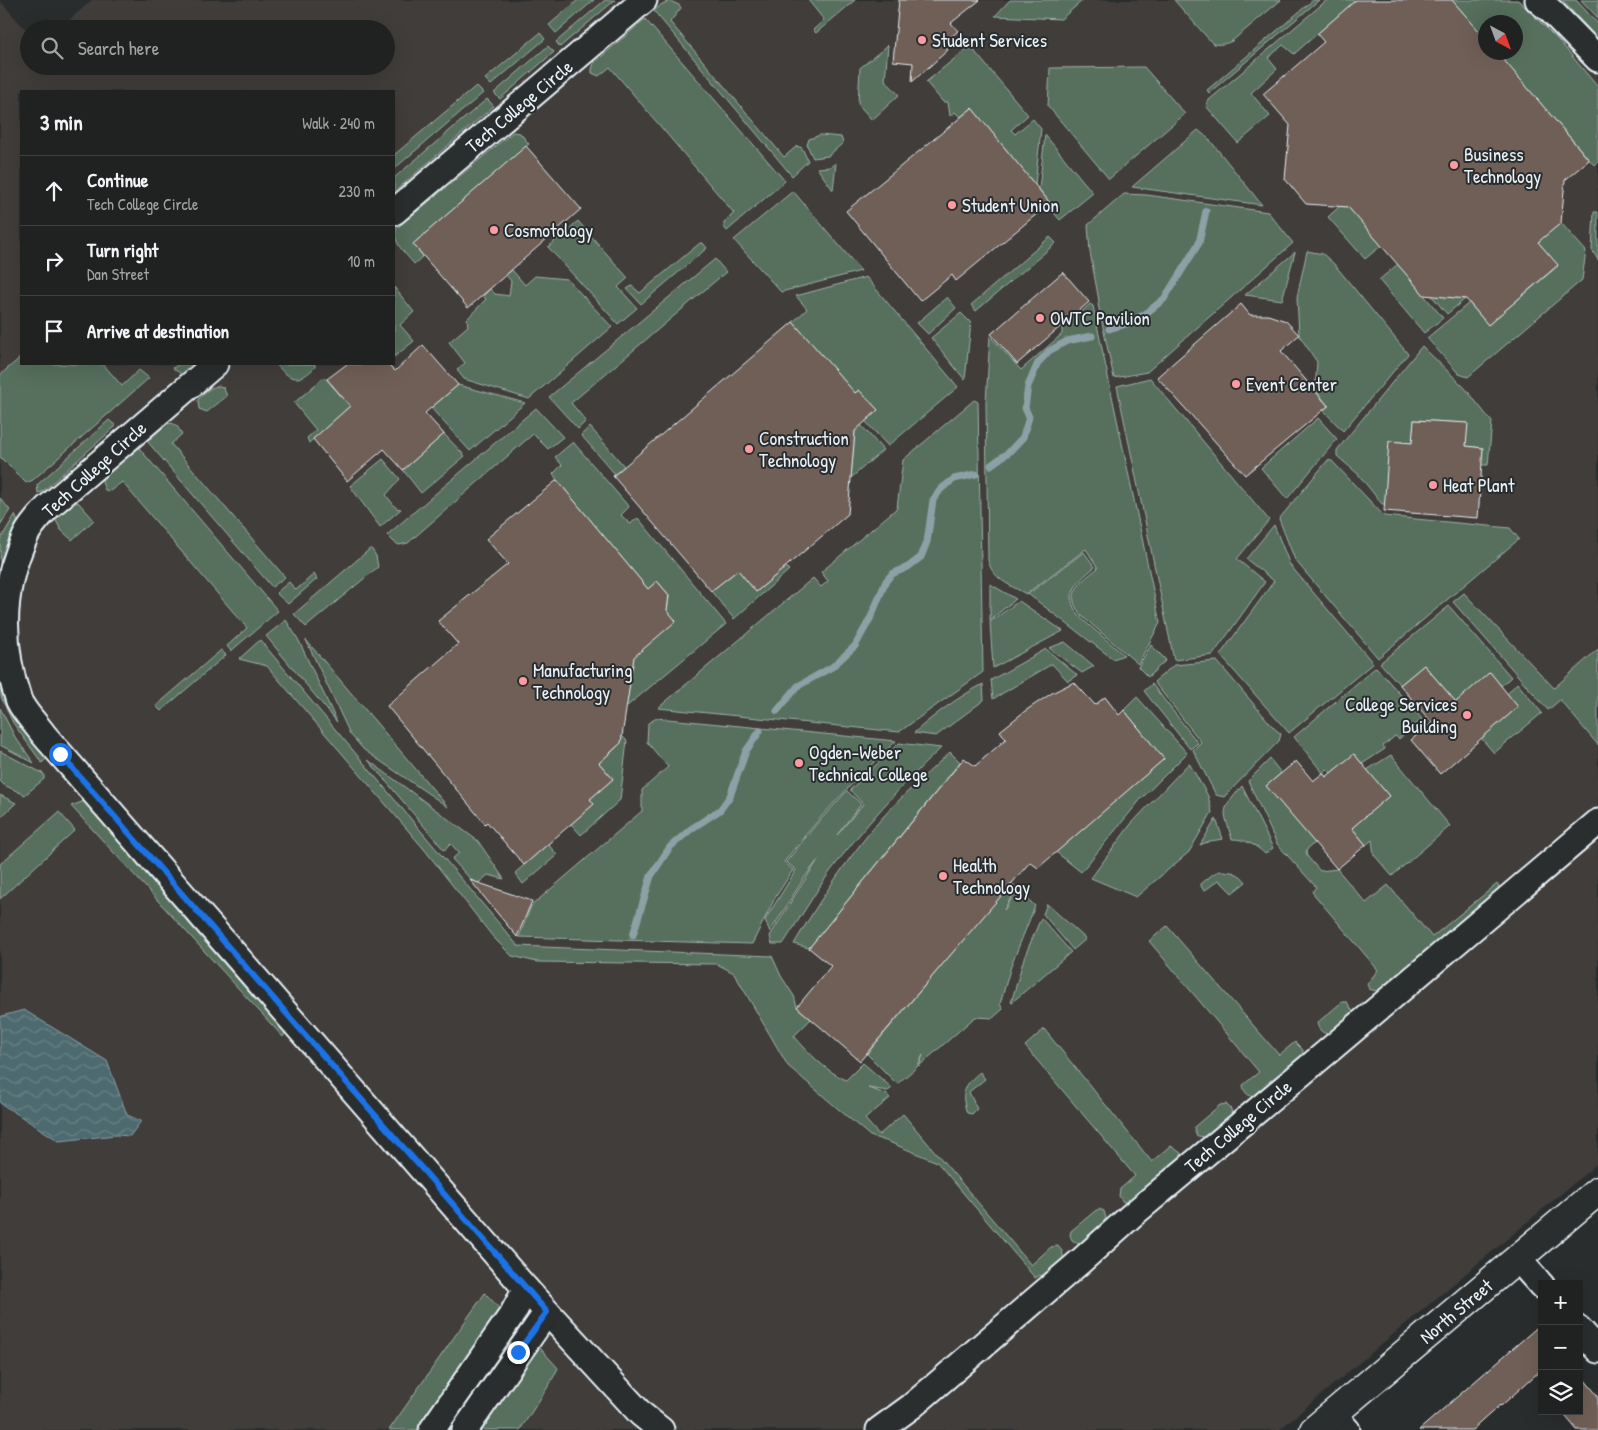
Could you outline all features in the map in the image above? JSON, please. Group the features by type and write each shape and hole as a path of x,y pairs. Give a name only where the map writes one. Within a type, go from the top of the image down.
{"main road":[{"name":"North Street","path":"1331,1425 1518,1259 1598,1191"}],"street":[{"name":"Tech College Circle","path":"395,211 644,0"},
{"path":"1538,0 1598,59"},
{"name":"Tech College Circle","path":"214,365 47,508 26,534 5,583 1,627 5,665 20,702 44,735 547,1312 641,1414 661,1430"},
{"name":"Tech College Circle","path":"879,1430 912,1406 1131,1216 1598,822"},
{"path":"1518,1259 1538,1282"},
{"path":"432,1430 513,1313 526,1288"},
{"path":"465,1430 547,1312"},
{"path":"1583,1333 1598,1350"}],"shaded area":[{"name":"Ogden-Weber Technical College","path":"92,0 1598,0 1598,1163 1279,1430 0,1430 0,1 20,23 20,75 395,75 395,20 69,20"}],"green space":[{"path":"578,0 594,0 556,33 549,25"},
{"path":"605,0 615,0 560,47 556,42"},
{"path":"808,0 855,0 816,33 813,30 824,20"},
{"path":"1010,0 1083,0 1061,19 995,16"},
{"path":"1174,0 1281,0 1232,41 1225,44 1213,44"},
{"path":"1313,0 1319,0 1209,93 1207,90"},
{"path":"1327,0 1356,0 1294,54 1283,45 1268,58 1277,69 1251,93 1270,116 1238,143 1206,106 1209,100"},
{"path":"1452,0 1518,0 1560,42 1598,87 1598,162 1594,165 1503,60 1523,60 1523,15 1478,15 1478,31"},
{"path":"1562,0 1576,0 1598,24 1598,39"},
{"path":"1581,0 1598,0 1598,18"},
{"path":"670,1 681,8 670,22 784,157 797,146 802,148 808,161 792,176 654,11 662,4"},
{"path":"645,19 785,181 727,231 724,223 734,213 610,67 599,76 592,73 594,63"},
{"path":"540,33 545,39 491,85 485,79"},
{"path":"888,45 885,80 899,95 872,120 858,104 860,68"},
{"path":"548,46 554,52 500,99 494,93"},
{"path":"970,46 1028,115 1011,130 1015,134 1033,119 1041,129 1035,185 972,108 960,117 955,112 950,116 948,102 943,102 926,82"},
{"path":"1144,67 1185,114 1109,179 1048,106 1050,68"},
{"path":"476,86 483,93 395,168 395,154"},
{"path":"487,99 494,106 395,191 395,177"},
{"path":"1198,130 1209,139 1262,205 1132,187"},
{"path":"513,132 520,133 529,144 413,244 423,256 414,264 397,243 395,233 397,228"},
{"path":"820,135 841,137 843,143 828,156 813,158 807,145 809,139"},
{"path":"1045,135 1093,193 1060,220 1048,206 1050,203 1039,189"},
{"path":"836,163 833,190 817,168 830,167"},
{"path":"793,191 861,271 781,292 734,240"},
{"path":"1124,194 1147,195 1268,212 1293,243 1147,372 1114,378 1098,304 1088,225"},
{"path":"1340,206 1348,207 1382,245 1365,259 1328,217"},
{"path":"1594,212 1598,212 1598,260 1592,250"},
{"path":"578,221 628,278 618,287 637,308 618,324 548,247"},
{"path":"1561,223 1586,251 1582,280 1468,377 1459,374 1427,338 1469,303 1488,325 1558,266 1538,242"},
{"path":"1050,237 1056,243 976,311 971,305"},
{"path":"700,243 703,243 707,248 641,304 627,289 632,286 640,293"},
{"path":"1307,251 1323,254 1334,264 1408,354 1343,431 1323,410 1329,406 1315,390 1317,362 1299,335 1297,297"},
{"path":"1295,252 1282,300 1245,295"},
{"path":"715,259 726,272 571,403 586,421 578,429 549,397"},
{"path":"1398,264 1443,318 1424,333 1379,280"},
{"path":"512,270 525,285 535,276 567,279 612,327 529,399 464,379 457,370 465,363 449,342 468,326 467,319 486,299 483,296 490,289 495,294 509,296 511,281 506,275"},
{"path":"866,277 958,387 888,446 865,421 878,410 859,390 852,395 845,382 793,322 807,309 796,296"},
{"path":"395,288 414,312 400,325 414,341 395,356"},
{"path":"1431,295 1465,299 1447,314"},
{"path":"947,297 956,308 928,334 917,323"},
{"path":"1090,304 1093,306 1160,623 1138,664 1083,617 1077,609 1074,602 1076,589 1080,583 1098,568 1086,549 1026,594 998,577 990,567 988,560 986,402 990,336 1021,370 1062,334 1062,329"},
{"path":"961,313 971,323 965,380 931,338"},
{"path":"1422,346 1465,388 1492,422 1488,465 1481,465 1483,448 1466,446 1467,423 1414,420 1412,443 1390,441 1385,504 1382,504 1358,474 1337,456 1337,450"},
{"path":"20,358 20,365 104,365 122,386 139,370 149,378 33,480 26,483 0,457 0,375"},
{"path":"178,365 194,365 182,375 173,368"},
{"path":"277,365 315,365 309,372 299,378 285,374"},
{"path":"324,377 350,406 309,443 307,438 316,430 294,403"},
{"path":"1150,378 1269,520 1237,559 1265,582 1213,655 1174,660 1117,386"},
{"path":"458,385 525,403 470,451 431,408"},
{"path":"219,386 223,387 227,396 207,412 199,409 198,400 200,397 210,389"},
{"path":"974,400 978,402 983,672 899,732 658,708 813,578 821,587 828,581 821,572 897,508 903,460"},
{"path":"536,408 563,437 548,449 533,434 408,543 399,545 387,535"},
{"path":"1318,418 1337,439 1287,499 1261,468"},
{"path":"109,420 116,426 42,492 38,493 37,485"},
{"path":"172,423 177,426 182,434 171,444 285,577 272,587 147,441 167,424"},
{"path":"861,425 883,450 851,478 855,431"},
{"path":"590,427 624,466 615,474 581,435"},
{"path":"444,434 465,456 421,493 403,470"},
{"path":"573,442 629,507 621,515 630,524 638,518 726,624 626,707 634,655 667,610 669,595 657,581 648,589 553,474 562,465 555,457"},
{"path":"139,448 278,611 231,651 227,646 247,628 122,482 110,491 105,490 102,482 103,477"},
{"path":"383,459 400,479 386,495 396,508 401,509 380,527 350,486"},
{"path":"1328,460 1332,461 1384,516 1510,528 1519,539 1378,658 1295,560 1279,519"},
{"path":"0,498 10,510 0,525"},
{"path":"78,502 94,520 72,540 61,530 55,519 65,509"},
{"path":"15,515 19,524 0,566 0,540"},
{"path":"1274,525 1290,565 1373,663 1289,733 1220,655 1274,581 1246,559"},
{"path":"371,548 376,556 378,567 306,627 294,614"},
{"path":"1084,552 1095,567 1077,584 1072,597 1072,604 1082,619 1124,655 1113,659 1028,594"},
{"path":"786,567 789,570 734,619 711,591 738,570 756,592"},
{"path":"314,574 317,579 288,604 276,593 289,582 296,590"},
{"path":"990,584 1016,599 990,620"},
{"path":"1464,593 1554,688 1598,649 1598,745 1560,700 1548,710 1453,602"},
{"path":"1019,601 1063,631 993,668 990,622"},
{"path":"1449,606 1511,677 1501,686 1490,673 1456,702 1424,665 1400,685 1380,663"},
{"path":"286,620 298,639 337,722 266,636"},
{"path":"260,640 518,946 772,956 781,976 794,996 797,1007 811,1019 794,1036 800,1043 824,1066 846,1080 863,1063 892,1088 888,1091 868,1088 886,1094 890,1098 865,1119 879,1135 903,1114 1031,1265 1051,1247 1058,1246 1062,1251 1064,1260 1044,1277 1040,1275 1035,1278 937,1162 870,1136 788,1066 734,973 717,964 537,962 512,956 493,937 424,849 267,666 239,659"},
{"path":"306,640 448,807 364,750 350,734"},
{"path":"1065,642 1094,666 1082,673 1049,648"},
{"path":"1151,645 1166,660 1148,677 1138,667"},
{"path":"1046,649 1077,675 1068,681 1052,664 993,699 991,680"},
{"path":"221,650 226,655 161,711 156,706"},
{"path":"1217,661 1281,734 1279,741 1224,797 1216,795 1193,750 1201,742 1154,682 1174,665"},
{"path":"1376,667 1422,719 1399,739 1395,736 1383,746 1385,749 1362,764 1354,754 1331,773 1327,769 1323,773 1294,737"},
{"path":"0,679 21,721 47,758 42,763 13,723 0,695"},
{"path":"1517,683 1542,713 1494,753 1481,738 1518,707 1507,694"},
{"path":"983,684 984,700 936,736 914,733 930,719"},
{"path":"1152,684 1198,743 1190,749 1144,691"},
{"path":"1137,697 1187,753 1141,799 1081,872 1056,852 1164,759 1124,710"},
{"path":"0,708 15,737 34,763 0,745"},
{"path":"657,718 896,741 837,799 784,862 793,870 775,898 752,944 519,937 531,906 642,811 642,790 668,767 647,742 648,723"},
{"path":"622,736 627,741 620,800 581,835 571,824 594,804 590,799 613,779 599,763 618,746 615,742"},
{"path":"899,743 941,748 882,808 855,840 829,873 783,944 772,944 770,936 818,860 804,878 770,932 765,920 796,870 786,862 814,827 847,791 861,804 837,835 863,804 850,790"},
{"path":"0,751 44,774 44,779 25,795 4,785 0,781"},
{"path":"950,752 960,762 809,948 794,944 853,853 876,825 912,787"},
{"path":"1391,755 1450,826 1392,876 1374,855 1372,840 1366,845 1352,828 1389,796 1367,770"},
{"path":"1270,759 1281,773 1267,786 1315,843 1308,848 1307,856 1320,871 1337,869 1366,903 1388,885 1432,937 1497,884 1500,889 1384,987 1376,991 1369,989 1367,984 1378,970 1312,892 1316,887 1277,844 1248,781"},
{"path":"368,760 478,841 504,879 488,875 476,885 452,859 459,853 451,844 444,850"},
{"path":"1189,763 1208,796 1212,812 1189,852 1136,897 1091,878 1131,824"},
{"path":"1242,786 1273,848 1265,854 1250,843 1232,839 1226,821 1225,810"},
{"path":"0,795 16,803 0,818"},
{"path":"90,799 288,1027 283,1037 71,806"},
{"path":"59,812 75,830 0,899 0,864"},
{"path":"1216,819 1223,839 1200,845"},
{"path":"548,844 557,855 523,884 515,873"},
{"path":"1219,871 1234,873 1246,882 1232,893 1219,880 1204,891 1201,884"},
{"path":"1011,883 1016,888 1004,910 1018,889 1035,906 1011,966 1000,1004 1003,1009 993,1018 975,1017 919,1066 923,1055 917,1067 897,1084 867,1054"},
{"path":"1047,904 1086,939 1073,950 1043,914"},
{"path":"1041,918 1071,952 1011,1003 1024,958"},
{"path":"1167,926 1279,1055 1295,1042 1303,1050 1302,1058 1255,1097 1247,1094 1243,1085 1259,1072 1149,941"},
{"path":"1342,1002 1347,1002 1353,1012 1350,1017 1329,1034 1320,1030 1317,1023"},
{"path":"1044,1029 1152,1162 1171,1146 1181,1153 1182,1158 1130,1202 1123,1202 1119,1196 1120,1189 1135,1176 1025,1046"},
{"path":"980,1072 985,1079 969,1092 977,1109 972,1114 967,1113 964,1100 965,1090 970,1081"},
{"path":"1226,1104 1231,1109 1232,1115 1225,1123 1211,1134 1201,1137 1196,1135 1194,1127 1220,1105"},
{"path":"1099,1209 1104,1211 1106,1218 1097,1230 1078,1244 1072,1240 1071,1231"},
{"path":"485,1293 500,1309 419,1430 389,1430"},
{"path":"516,1326 520,1326 522,1330 457,1430 447,1430"},
{"path":"540,1348 558,1368 520,1430 481,1430 530,1357"}],"water":[{"path":"24,1010 107,1061 127,1115 141,1121 130,1136 116,1135 59,1141 0,1103 0,1019 2,1016"}],"building":[{"name":"Student Services","path":"899,0 980,0 951,23 958,31 943,44 948,50 912,82 913,63 893,61"},
{"name":"Business Technology","path":"1356,0 1452,0 1478,30 1478,60 1504,60 1589,160 1565,180 1561,223 1538,242 1558,265 1488,325 1466,299 1424,295 1348,207 1306,204 1285,179 1290,125 1263,94 1324,42 1317,34"},
{"name":"Student Union","path":"972,108 1050,203 956,281 952,275 920,301 846,211"},
{"name":"Cosmotology","path":"526,146 581,209 468,308 413,244"},
{"name":"OWTC Pavilion","path":"1063,272 1089,302 1017,364 991,334"},
{"name":"Event Center","path":"1241,304 1250,315 1268,315 1286,321 1299,335 1281,351 1328,406 1245,475 1157,377"},
{"name":"Construction Technology","path":"793,322 855,393 859,390 878,410 855,431 848,514 756,592 738,570 711,591 613,476"},
{"path":"423,345 458,385 425,413 444,434 403,470 384,449 347,481 313,439 350,406 327,379 346,365 389,365 395,371"},
{"name":"Heat Plant","path":"1414,420 1468,423 1466,446 1483,448 1478,518 1384,511 1389,441 1412,443"},
{"name":"Manufacturing Technology","path":"557,480 648,589 657,581 669,595 667,610 676,621 634,657 621,743 599,763 613,779 590,799 594,804 524,865 487,822 485,824 387,706 458,644 438,621 508,564 486,539"},
{"name":"College Services Building","path":"1424,665 1456,702 1490,672 1518,707 1440,774 1411,740 1432,723 1400,685"},
{"name":"Health Technology","path":"1074,682 1095,705 1105,697 1119,715 1124,710 1164,759 1038,868 1030,862 860,1061 797,1007 831,966 809,948 964,758 975,766 1006,739 1000,731 1052,693"},
{"path":"1354,754 1389,796 1352,828 1366,845 1337,869 1266,786 1296,761 1313,781 1323,773 1326,777"},
{"path":"470,880 532,901 517,937"},
{"path":"1538,1326 1538,1373 1501,1406 1472,1430 1419,1430"},
{"path":"1583,1378 1598,1396 1598,1430 1577,1430 1564,1415 1583,1415"}],"waterway":[{"path":"1109,329 1126,324 1145,314 1164,299 1199,243 1206,211"},
{"path":"991,465 1009,452 1023,437 1029,417 1025,408 1028,386 1038,363 1049,351 1067,341 1092,336"},
{"path":"777,711 798,686 832,667 855,646 871,617 886,581 892,574 908,567 921,557 927,542 933,500 941,489 954,479 976,474"},
{"path":"633,935 651,876 670,847 691,829 720,810 730,796 746,751 760,731"}],"place":[{"name":"Student Services","path":"922,40"},
{"name":"Business Technology","path":"1454,165"},
{"name":"Student Union","path":"952,205"},
{"name":"Cosmotology","path":"494,230"},
{"name":"OWTC Pavilion","path":"1040,318"},
{"name":"Event Center","path":"1236,384"},
{"name":"Construction Technology","path":"749,449"},
{"name":"Heat Plant","path":"1433,485"},
{"name":"Manufacturing Technology","path":"523,681"},
{"name":"College Services Building","path":"1467,715"},
{"name":"Ogden-Weber Technical College","path":"799,763"},
{"name":"Health Technology","path":"943,876"}],"route":[{"path":"60,754 547,1312 518,1352"}]}
